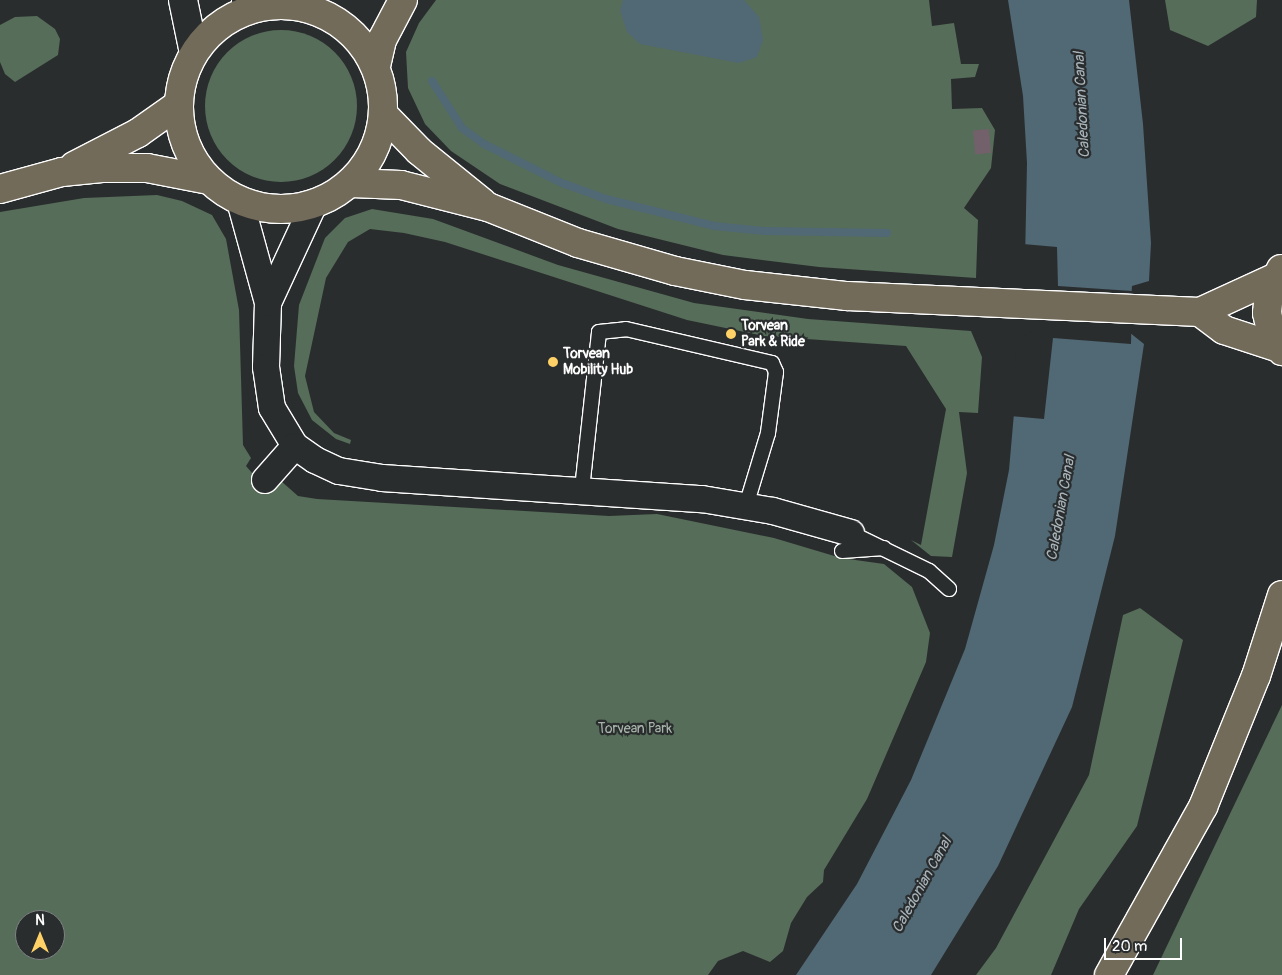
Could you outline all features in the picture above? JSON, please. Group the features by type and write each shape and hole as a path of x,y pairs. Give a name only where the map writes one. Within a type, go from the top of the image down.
{"main road":[{"path":"376,66 382,40 403,0"},
{"path":"250,4 323,4 360,41 376,66 383,90 384,115 379,140 368,163 351,183 314,204 281,209 240,201 209,180 186,145 178,104 185,70 194,53 229,19 250,4"},
{"path":"0,189 62,172 138,133 178,104"},
{"path":"384,115 419,151 488,207"},
{"path":"62,172 147,168 209,180"},
{"path":"351,183 401,185 488,207 578,243 675,271 745,285 868,298 1200,312 1279,273"},
{"path":"1279,273 1267,313 1281,350"},
{"path":"1200,312 1224,330 1281,350"},
{"path":"1109,975 1202,807 1256,676 1282,595"}],"street":[{"path":"184,0 194,53"},
{"path":"240,201 268,303 267,387 280,426 295,446 339,471 366,475 582,489 746,506 846,542"},
{"path":"268,303 314,204"},
{"path":"265,480 295,446"}],"lane":[{"path":"582,489 599,332 626,329 772,363 776,372 768,433 746,506"},
{"path":"846,542 887,548 929,571 950,589"},
{"path":"846,542 887,548"}],"green space":[{"path":"436,0 929,0 932,26 954,23 961,64 979,64 975,77 951,79 952,109 982,108 995,130 991,168 964,208 978,220 976,278 819,267 723,255 618,229 500,184 451,151 425,124 408,88 406,52 419,23"},
{"path":"1165,0 1257,0 1256,17 1208,46 1170,30"},
{"path":"37,16 55,29 60,39 58,55 15,82 5,74 0,62 0,25 15,17"},
{"path":"281,30 296,31 310,35 323,42 335,52 345,64 352,77 356,91 356,121 352,135 345,148 335,160 323,170 310,177 296,181 281,182 266,181 252,177 239,170 227,160 217,148 210,135 206,121 205,106 206,91 210,77 217,64 227,52 239,42 252,35 266,31"},
{"name":"Torvean Park","path":"157,195 182,201 212,215 226,239 239,310 243,445 251,458 246,466 267,490 271,491 281,481 298,496 317,499 609,516 657,514 774,538 841,558 884,564 912,587 930,633 926,662 867,799 824,870 823,882 807,897 791,923 783,951 770,962 743,951 718,961 708,975 0,975 0,212 84,198"},
{"path":"372,209 433,219 558,265 694,303 808,319 971,331 982,357 978,413 959,412 967,473 952,557 931,556 911,540 921,545 946,409 906,346 764,336 687,320 445,242 404,233 370,229 348,242 326,278 305,376 314,412 334,433 351,440 350,444 336,439 312,420 298,393 294,366 299,305 325,238 345,218"},
{"path":"1140,608 1183,640 1137,826 1079,909 1051,975 976,975 996,948 1089,775 1123,615"},
{"path":"1282,705 1282,975 1153,975 1228,818"}],"water":[{"path":"623,0 744,0 759,17 763,40 757,57 739,63 640,44 627,32 620,10"},
{"name":"Caledonian Canal","path":"1008,0 1129,0 1143,124 1151,243 1149,281 1132,286 1129,332 1144,344 1115,536 1072,707 998,866 931,975 796,975 857,884 911,780 965,649 994,545 1009,470 1019,356 1041,329 1044,281 1025,261 1027,163 1023,96"}],"pier":[{"path":"1023,244 1057,247 1058,286 1132,291 1131,344 1053,338 1044,419 1011,416 1017,339 1039,327 1041,282 1022,263"}],"building":[{"path":"989,129 991,153 975,154 973,130"}],"waterway":[{"path":"432,81 462,128 484,144 562,183 606,199 714,226 765,231 887,233"}],"place":[{"name":"Torvean Park & Ride","path":"731,334"},
{"name":"Torvean Mobility Hub","path":"553,362"}]}
